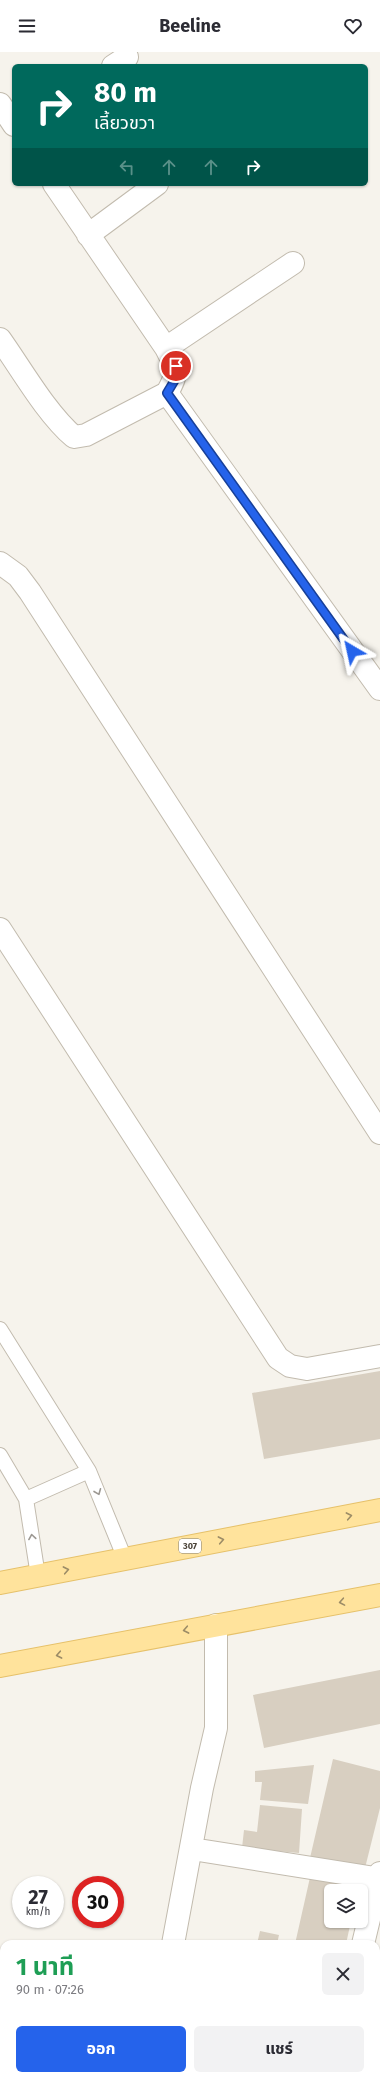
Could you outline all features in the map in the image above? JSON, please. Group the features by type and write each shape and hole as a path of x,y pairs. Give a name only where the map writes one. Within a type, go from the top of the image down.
{"main road":[{"name":"307","path":"0,1583 380,1510"},
{"path":"0,1666 216,1624 380,1595"}],"street":[{"path":"0,104 12,122"},
{"path":"0,339 53,415 74,437 86,435 167,393 176,378 176,366 166,348 55,186"},
{"path":"88,235 154,186"},
{"path":"166,348 293,263"},
{"path":"167,393 380,690"},
{"path":"0,563 18,576 30,592 380,1133"},
{"path":"0,929 278,1358 290,1366 307,1369 380,1356"},
{"path":"174,1940 192,1849 202,1788 216,1728 216,1624"},
{"path":"192,1849 380,1877 364,1940"}],"lane":[{"path":"0,1329 89,1471 125,1559"},
{"path":"0,1455 26,1498 38,1576"},
{"path":"26,1498 89,1471"}],"building":[{"path":"380,1371 380,1439 264,1459 252,1393"},
{"path":"380,1670 380,1724 264,1748 253,1695"},
{"path":"333,1759 380,1771 380,1808 364,1872 310,1858"},
{"path":"314,1765 308,1804 260,1800 262,1782 255,1782 255,1771"},
{"path":"260,1805 302,1809 299,1853 242,1848 244,1830 257,1832"},
{"path":"311,1873 360,1884 324,1884 324,1928 349,1928 347,1940 296,1940"},
{"path":"260,1931 279,1935 278,1940 258,1940"}],"route":[{"path":"176,366 176,378 167,393 352,651"}]}
